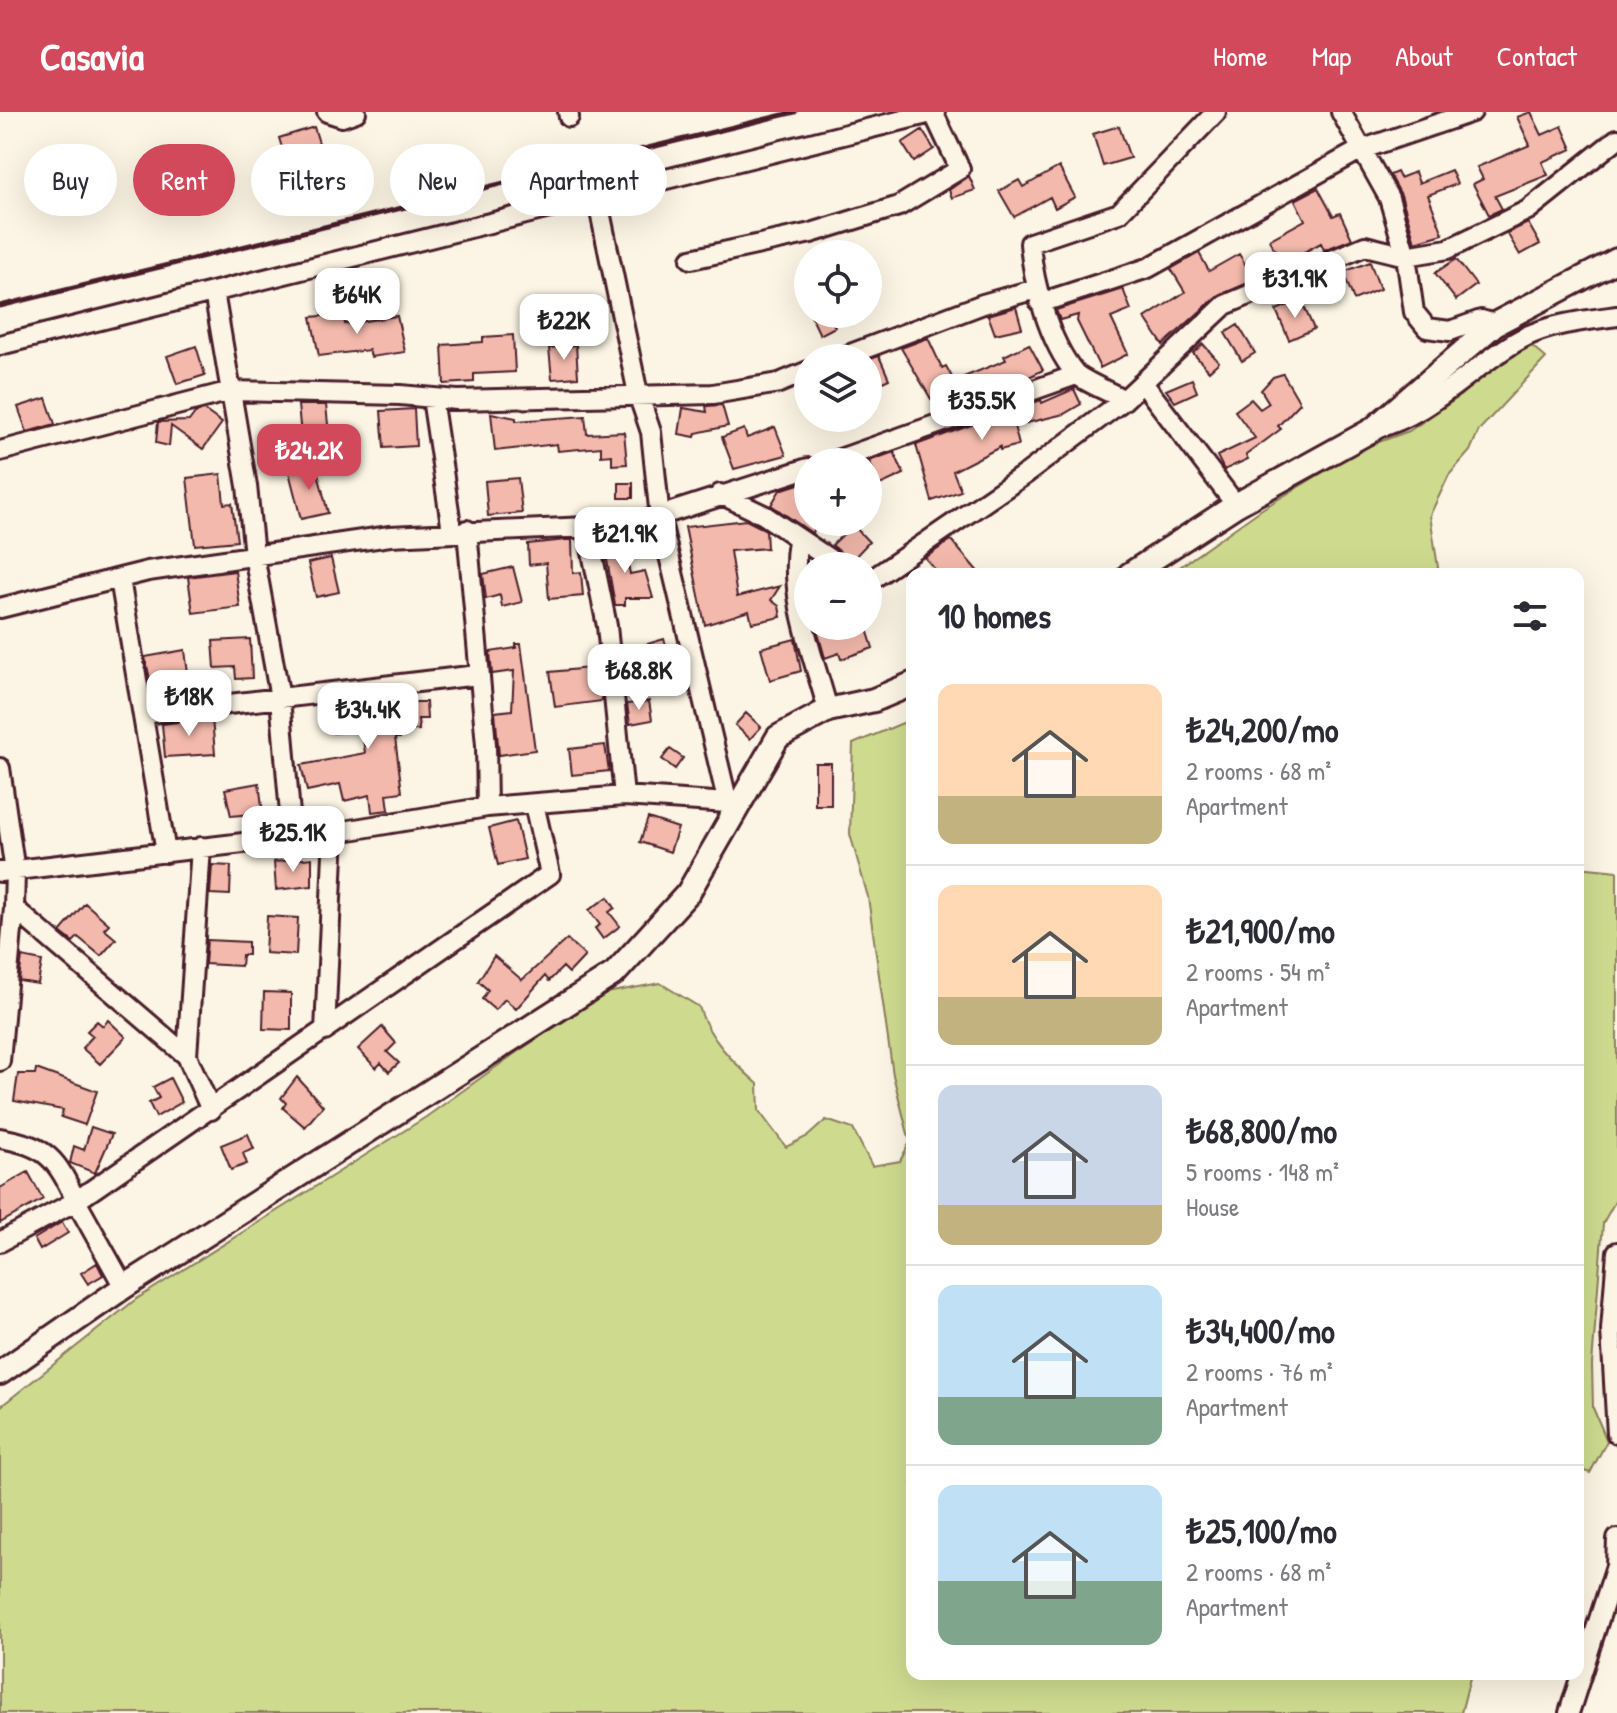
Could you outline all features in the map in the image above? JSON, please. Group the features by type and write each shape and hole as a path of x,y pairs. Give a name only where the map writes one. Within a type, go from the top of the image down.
{"street":[{"path":"327,112 342,117 356,112"},
{"path":"667,179 934,112 960,169 899,206 811,233 691,259"},
{"path":"1124,400 1076,375 1038,296 1030,243 1119,213 1216,112"},
{"path":"1341,112 1389,198 1406,256 1414,312 1427,328 1450,331 1481,320 1495,324"},
{"path":"877,344 983,304 1038,296 1148,268 1360,150 1472,112"},
{"path":"882,572 1027,473 1124,400 1225,305 1365,246 1406,256 1448,249 1528,210 1617,139"},
{"path":"0,345 520,216"},
{"path":"601,216 638,394 651,432 660,518 730,811"},
{"path":"1139,568 1236,505 1372,430 1495,324 1617,260"},
{"path":"214,292 254,555 280,698 292,837"},
{"path":"1372,430 1397,424 1416,413 1523,337 1587,320 1617,316"},
{"path":"870,448 1076,375"},
{"path":"0,451 231,391 457,400 713,394 779,383 794,377"},
{"path":"1143,383 1236,505"},
{"path":"432,398 459,530 486,745 487,807"},
{"path":"0,608 120,579 254,555 459,530 631,525 794,472"},
{"path":"720,494 764,515 816,552"},
{"path":"587,528 607,626 624,796"},
{"path":"798,541 794,565 798,590 828,710"},
{"path":"120,579 166,853"},
{"path":"143,714 478,675"},
{"path":"0,1373 124,1287 615,973 688,893 730,811 778,737 828,710 874,700 906,687"},
{"path":"0,768 14,908 0,1061"},
{"path":"8,872 334,832 487,807 624,796 730,811"},
{"path":"0,1242 76,1201 550,874 534,804"},
{"path":"325,1031 334,832"},
{"path":"187,1056 201,847"},
{"path":"14,908 187,1056 211,1110"},
{"path":"0,1138 32,1143 60,1165 76,1201 124,1287"},
{"path":"1617,1252 1611,1330 1617,1434"},
{"path":"1584,1666 1616,1566 1617,1539"},
{"path":"1569,1713 1580,1680"}],"green space":[{"path":"1532,346 1546,358 1479,430 1470,451 1449,475 1430,515 1438,568 1178,568 1262,509 1365,447 1409,431 1459,397 1490,368"},
{"path":"906,722 906,1126 893,1075 868,897 850,834 853,744"},
{"path":"1584,868 1617,871 1617,1198 1603,1223 1592,1365 1593,1408 1607,1441 1590,1473 1584,1471"},
{"path":"660,983 699,1007 715,1040 758,1084 759,1111 786,1147 808,1136 826,1120 853,1129 872,1166 900,1161 906,1150 906,1680 1469,1680 1461,1713 0,1713 0,1407 135,1300 426,1117 607,993"}],"building":[{"path":"1531,112 1542,135 1562,126 1572,149 1542,162 1548,175 1495,196 1502,209 1489,215 1473,184 1483,179 1477,167 1530,145 1517,117"},
{"path":"1119,126 1130,158 1103,166 1093,134"},
{"path":"314,127 319,144 281,144 279,138"},
{"path":"922,130 934,149 914,162 902,143"},
{"path":"1059,167 1075,197 1055,208 1050,197 1014,217 999,191 1019,180 1023,187"},
{"path":"1451,170 1457,184 1428,195 1443,234 1415,242 1401,195 1390,175 1397,172 1400,178 1415,172 1419,183"},
{"path":"969,176 975,190 952,198 949,190"},
{"path":"1318,188 1333,216 1340,213 1352,239 1324,250 1321,243 1282,264 1269,240 1305,220 1295,200"},
{"path":"1528,223 1540,244 1520,255 1507,233"},
{"path":"1199,253 1209,271 1239,254 1255,280 1217,296 1163,345 1145,318 1185,292 1171,269"},
{"path":"1456,259 1476,285 1456,300 1435,273"},
{"path":"1370,262 1380,289 1354,300 1343,272"},
{"path":"1123,289 1131,310 1111,318 1128,354 1100,368 1077,321 1078,315 1060,320 1056,310"},
{"path":"1301,300 1314,329 1289,340 1276,310"},
{"path":"593,307 596,320 574,324 572,310"},
{"path":"1016,307 1022,328 995,334 988,315"},
{"path":"344,314 345,324 397,316 405,352 371,357 369,350 319,356 311,317"},
{"path":"1238,325 1255,353 1242,361 1225,333"},
{"path":"817,328 833,328 820,335"},
{"path":"513,335 515,372 474,374 474,382 444,384 442,345 483,342 483,337"},
{"path":"928,338 942,368 946,366 954,381 1006,360 1004,356 1029,344 1043,370 1017,383 1015,378 977,393 974,386 944,402 940,394 931,399 901,348"},
{"path":"1203,344 1219,362 1209,371 1193,353"},
{"path":"576,345 578,377 552,379 549,348"},
{"path":"196,346 205,375 177,384 167,356"},
{"path":"882,363 889,379 882,382"},
{"path":"1283,374 1300,403 1278,426 1281,429 1246,455 1248,459 1224,470 1217,456 1255,438 1235,411 1251,399 1260,409 1269,403 1261,390 1273,377"},
{"path":"1192,379 1197,392 1175,402 1166,390"},
{"path":"1074,389 1081,404 1064,414 1014,426 1019,445 1000,450 1000,447 953,471 961,491 932,501 916,445 1041,400 1042,403"},
{"path":"46,398 55,424 27,432 18,407"},
{"path":"298,405 326,405 330,444 302,446"},
{"path":"722,405 728,426 696,433 695,437 679,434 683,408 707,412 706,406"},
{"path":"414,409 416,446 384,448 381,411"},
{"path":"204,410 222,423 203,449 171,426 169,446 156,443 158,422 189,421 195,413"},
{"path":"491,413 516,418 516,421 585,416 587,434 624,432 627,464 612,465 612,455 601,456 601,447 558,451 557,444 495,451"},
{"path":"775,427 786,455 734,469 722,437 744,429 747,438"},
{"path":"894,452 904,474 882,484 882,456"},
{"path":"316,465 328,513 301,519 289,472"},
{"path":"221,474 224,504 232,503 237,541 195,545 187,478"},
{"path":"518,478 522,513 488,516 485,481"},
{"path":"619,483 633,483 633,498 619,498"},
{"path":"794,486 794,521 771,505 780,490"},
{"path":"746,520 766,530 767,548 730,551 737,597 780,586 771,600 779,606 781,617 752,623 749,611 705,625 685,527"},
{"path":"841,536 863,536 869,542 860,552 840,552 832,545"},
{"path":"623,539 630,574 645,571 653,598 625,598 625,605 615,605 604,543"},
{"path":"572,540 573,573 581,572 583,596 549,599 546,563 529,565 528,544"},
{"path":"951,540 975,568 934,568 925,558"},
{"path":"331,558 339,592 316,597 308,563"},
{"path":"513,567 522,602 502,607 500,595 486,599 483,574"},
{"path":"235,571 240,607 193,613 188,577"},
{"path":"250,639 252,678 236,679 235,667 215,668 213,641"},
{"path":"664,639 672,665 645,673 643,667 636,669 631,649"},
{"path":"794,639 801,671 770,680 761,648"},
{"path":"820,640 870,640 873,648 841,659 839,653 825,658"},
{"path":"516,644 521,644 535,750 499,755 495,712 512,710 514,671 492,674 490,652 516,648"},
{"path":"185,650 189,682 152,688 145,657"},
{"path":"599,667 602,701 555,707 550,672"},
{"path":"380,698 380,702 426,702 427,719 418,719 419,730 400,731 400,738 395,738 402,792 387,794 389,810 372,812 370,795 344,801 340,784 307,791 301,765 365,753 362,730 333,733 330,709 366,705 366,700"},
{"path":"649,701 652,720 630,724 627,704"},
{"path":"746,713 761,727 750,739 735,725"},
{"path":"212,718 215,754 165,757 162,724"},
{"path":"605,745 609,771 572,775 569,749"},
{"path":"670,749 683,758 675,769 662,759"},
{"path":"815,763 831,763 831,805 815,805"},
{"path":"259,783 263,813 231,816 225,789"},
{"path":"648,818 678,828 670,852 640,842"},
{"path":"516,821 525,859 498,865 489,828"},
{"path":"312,858 312,886 276,890 274,862"},
{"path":"212,865 231,866 230,895 210,894"},
{"path":"608,897 615,908 609,912 620,926 603,939 595,928 600,925 589,910"},
{"path":"85,903 109,924 104,929 116,939 101,956 78,937 73,942 60,932"},
{"path":"267,916 298,918 296,955 265,953"},
{"path":"567,939 585,956 569,973 563,967 549,981 545,976 516,1009 505,999 495,1010 482,999 488,990 478,981 494,956 522,980"},
{"path":"207,940 248,942 248,955 242,955 241,966 205,964"},
{"path":"22,957 42,961 38,984 19,981"},
{"path":"264,992 291,993 291,1030 263,1029"},
{"path":"108,1020 126,1037 100,1064 82,1048 93,1036 87,1031 97,1021 103,1026"},
{"path":"382,1027 396,1043 387,1052 399,1063 389,1072 381,1063 376,1068 358,1049"},
{"path":"36,1069 97,1091 85,1125 61,1117 63,1110 14,1101 18,1074 35,1074"},
{"path":"297,1077 323,1106 305,1127 283,1108 286,1103 281,1098"},
{"path":"170,1078 182,1102 156,1117 149,1103 159,1098 153,1087"},
{"path":"91,1127 112,1134 95,1173 70,1163 74,1146 84,1150"},
{"path":"248,1134 254,1149 243,1153 247,1164 231,1170 221,1145"},
{"path":"28,1172 43,1199 0,1223 0,1188"},
{"path":"62,1222 68,1233 40,1250 34,1239"},
{"path":"97,1263 103,1275 88,1284 81,1273"}],"railway":[{"path":"0,306 795,112"}]}
